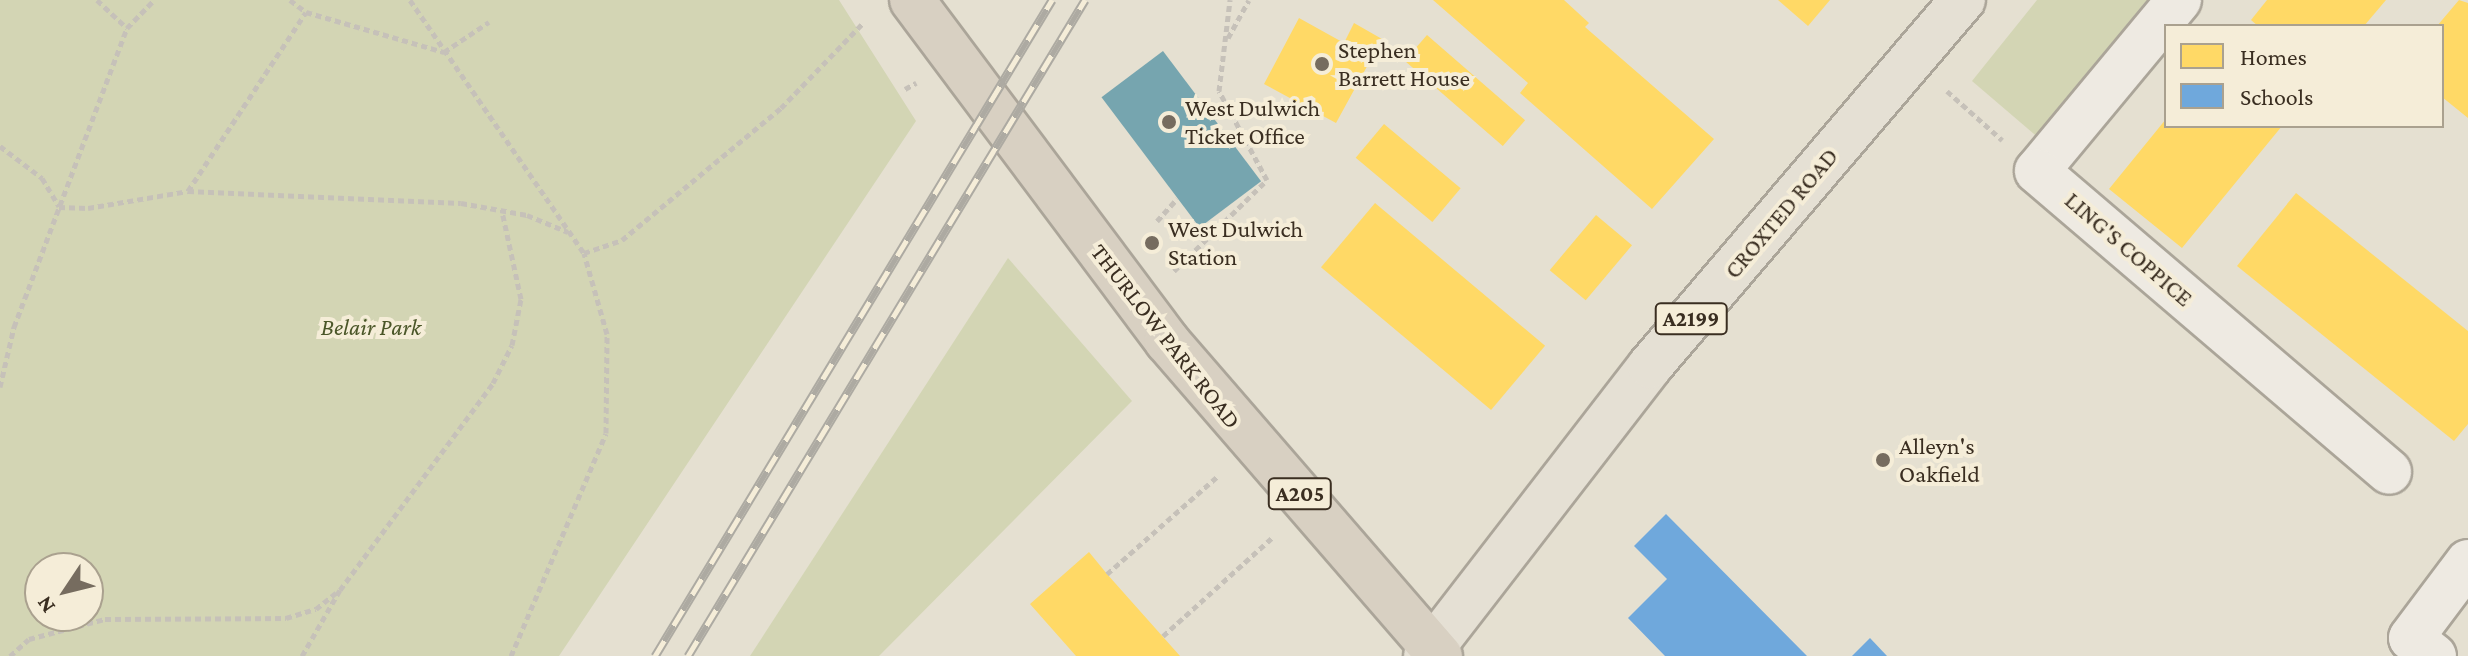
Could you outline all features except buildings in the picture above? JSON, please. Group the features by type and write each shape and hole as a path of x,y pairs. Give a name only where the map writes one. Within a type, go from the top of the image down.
{"highway":[{"name":"THURLOW PARK ROAD","path":"912,0 959,69 1253,446 1310,505 1433,653"}],"main road":[{"name":"CROXTED ROAD","path":"1433,653 1650,366 1963,0"}],"street":[{"path":"2037,171 2179,0"},
{"name":"LING'S COPPICE","path":"2037,171 2389,472"},
{"path":"2434,656 2411,638 2468,562"}],"path":[{"path":"97,0 127,28"},
{"path":"0,387 14,327 127,28 154,0"},
{"path":"290,0 306,12 444,52 489,22"},
{"path":"410,0 584,253 607,334 606,433 511,656"},
{"path":"1140,304 1267,180 1219,91 1230,0"},
{"path":"1227,40 1249,0"},
{"path":"188,191 306,12"},
{"path":"584,253 622,240 781,108 862,24"},
{"path":"1913,61 2037,171"},
{"path":"1236,147 1242,138"},
{"path":"0,146 42,178 59,207"},
{"path":"59,207 88,208 188,191 393,199 502,211 569,232"},
{"path":"1157,221 1177,199"},
{"path":"302,656 340,590 493,383 512,345 521,299 502,211"},
{"path":"1107,574 1253,446"},
{"path":"1163,636 1310,505"},
{"path":"10,656 29,639 105,619 286,618 316,609 340,590"}],"green space":[{"name":"Belair Park","path":"0,0 839,0 916,121 559,656 0,656"},
{"path":"2037,0 2155,0 2040,139 1972,81"},
{"path":"1008,258 1132,401 879,656 750,656"}],"railway":[{"path":"655,656 1052,0"},
{"path":"688,656 1085,0"}],"place":[{"name":"Stephen Barrett House","path":"1322,64"},
{"name":"West Dulwich Ticket Office","path":"1169,122"},
{"name":"West Dulwich Station","path":"1152,243"},
{"name":"Alleyn's Oakfield","path":"1883,460"}]}
